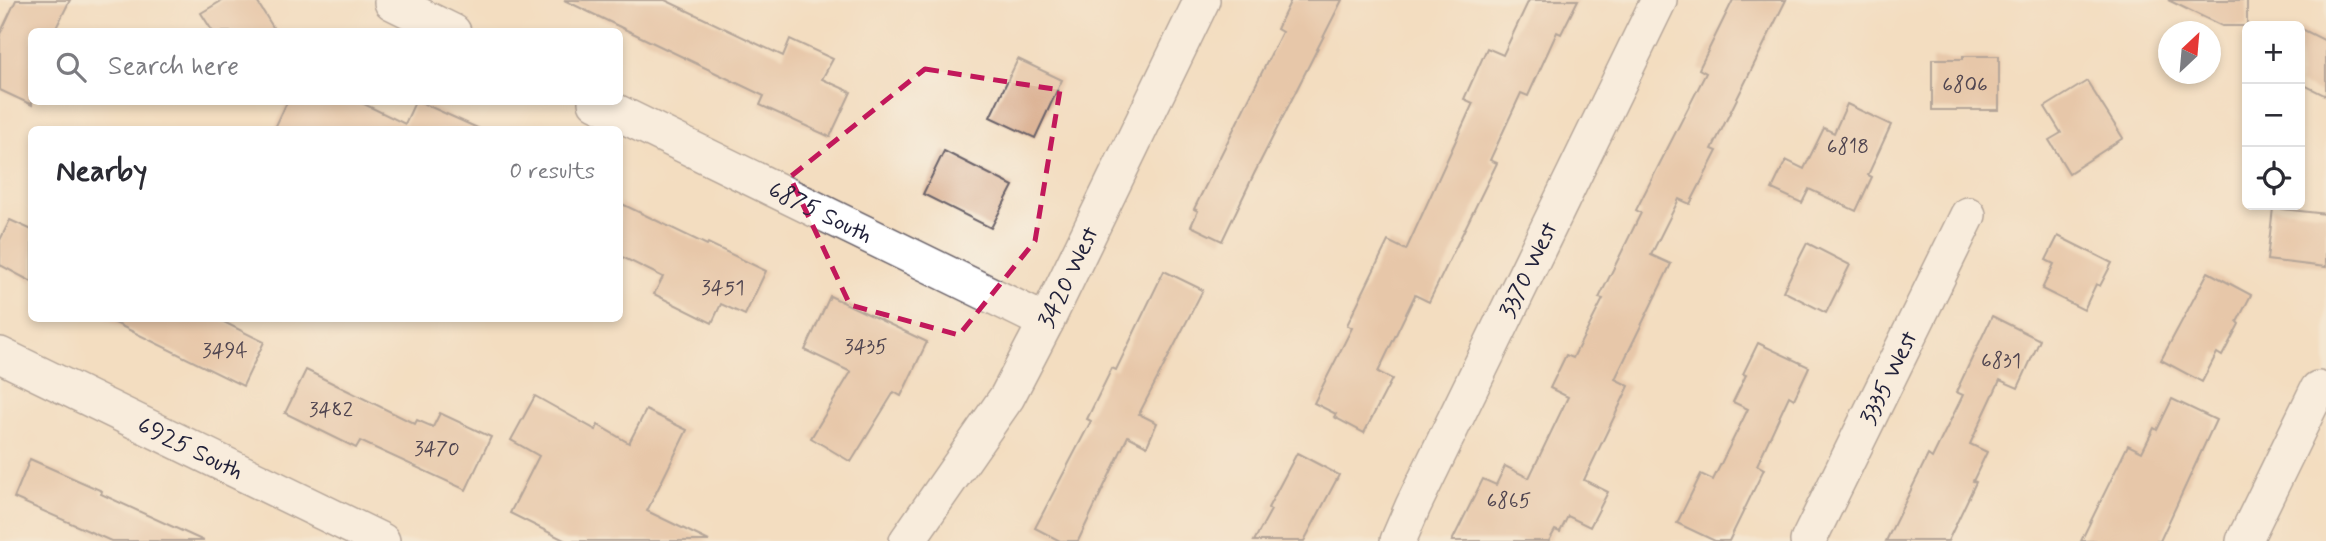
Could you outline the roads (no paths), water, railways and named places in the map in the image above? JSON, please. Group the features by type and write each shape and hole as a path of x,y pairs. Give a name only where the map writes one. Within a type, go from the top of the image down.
{"street":[{"name":"3420 West","path":"907,541 1007,397 1202,0"},
{"name":"3370 West","path":"1398,541 1412,506 1659,0"},
{"path":"392,2 445,28"},
{"name":"6875 South","path":"602,105 1046,322"},
{"name":"3335 West","path":"1808,541 1968,215"},
{"name":"6925 South","path":"0,355 382,541"},
{"path":"2244,541 2318,389"}]}
